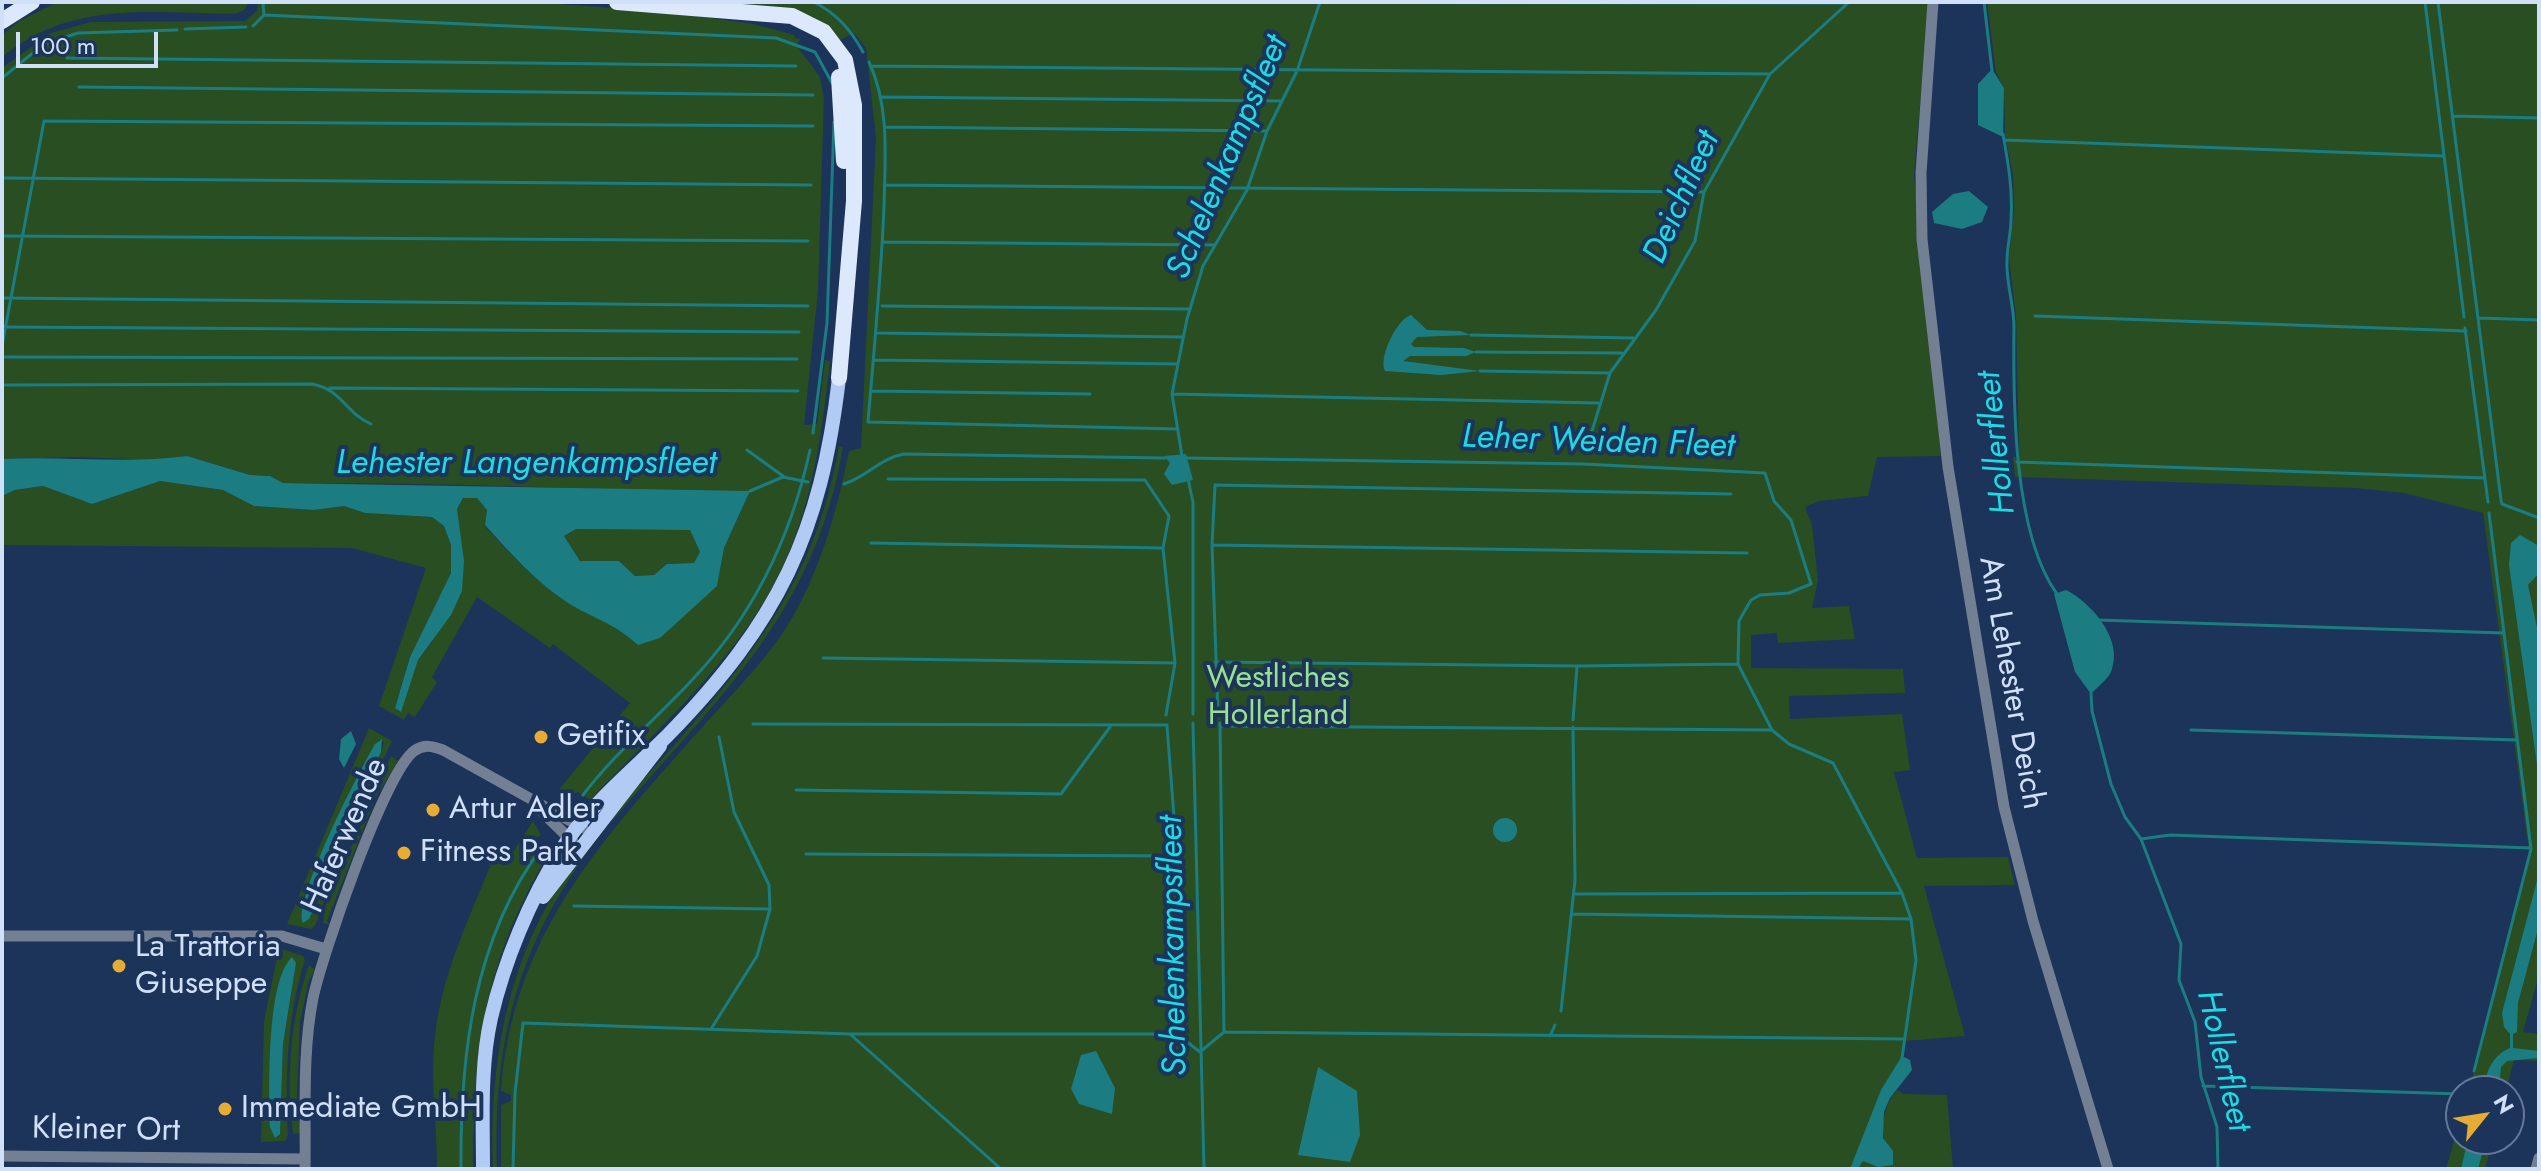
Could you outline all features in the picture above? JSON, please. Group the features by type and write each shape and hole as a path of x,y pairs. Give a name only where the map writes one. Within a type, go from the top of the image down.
{"highway":[{"path":"2,21 32,2"},
{"path":"617,2 792,16 809,22 835,43 845,60 855,131 854,201 849,222 839,378"}],"main road":[{"path":"483,1169 485,1064 491,1018 527,920 574,843 639,760 667,736 740,653 787,582 806,537 824,477 839,378"}],"street":[{"name":"Am Lehester Deich","path":"1933,2 1921,173 1922,239 1948,467 2004,807 2033,921 2108,1169"},
{"name":"Haferwende","path":"305,1164 307,1048 313,1000 326,949 388,794 407,758 417,749 430,745 443,750 585,829"},
{"name":"Haferwende","path":"531,800 574,843"},
{"path":"2,936 282,936 326,949"},
{"name":"Kleiner Ort","path":"2,1156 305,1164"},
{"path":"2536,1169 2539,1158"}],"green space":[{"path":"58,2 249,2 244,10 235,14 142,12 84,18 56,26 2,57 2,35 19,21"},
{"path":"258,2 530,2 669,12 753,24 795,35 794,38 800,39 797,46 820,77 824,99 818,291 804,425 817,424 825,360 830,361 814,472 799,526 777,578 739,639 692,695 590,800 578,792 567,797 557,792 630,703 553,644 550,648 477,597 432,677 437,682 415,717 408,713 404,720 379,706 426,568 352,548 2,545 2,496 15,490 43,486 92,504 160,481 223,490 254,506 314,510 344,506 365,513 432,517 444,526 451,545 451,573 410,657 395,707 400,712 418,660 432,642 463,576 457,509 463,498 477,498 487,510 485,526 545,586 638,645 717,586 724,548 748,496 515,486 282,483 270,476 250,475 187,456 156,460 73,457 2,459 2,68 51,33 91,22 245,21 257,11"},
{"name":"Westliches Hollerland","path":"718,2 1929,2 1914,174 1941,456 1877,457 1868,496 1819,501 1805,507 1812,525 1818,580 1812,608 1849,606 1855,639 1778,643 1777,633 1751,635 1751,668 1903,669 1905,693 1789,696 1790,719 1902,714 1910,770 1894,772 1917,858 2008,857 2015,885 1924,886 1965,1036 1904,1041 1901,1065 1853,1169 501,1169 501,1105 511,1101 511,1095 501,1091 509,1034 524,982 544,934 600,848 754,670 787,626 806,592 822,553 849,451 861,448 876,138 866,48 854,33 840,40 814,20 784,9"},
{"path":"1987,2 2539,2 2539,975 2523,1032 2539,1034 2539,1061 2514,1060 2510,1075 2473,1075 2529,851 2483,513 2404,493 2355,488 2015,477 2013,457 2019,457 2016,317 2009,258 2014,210 2013,175 2005,135 2004,88 1996,73"},
{"path":"839,446 843,447 829,506 810,559 785,607 724,693 612,821 609,819 721,691 782,604 806,557 825,504"},
{"path":"576,529 690,530 700,552 695,563 667,564 654,575 635,576 619,561 580,561 564,536"},
{"path":"369,728 392,741 346,838 316,924 311,929 287,924","holes":["379,740 384,742 316,904 302,901 360,770"]},
{"path":"391,756 398,761 376,797 327,921 330,925 323,923 325,907"},
{"path":"533,821 541,835 535,838 536,845 548,855 509,932 487,1006 476,1083 473,1169 437,1169 433,1063 445,985 493,859 504,866"},
{"path":"605,828 552,908 518,988 500,1073 497,1169 493,1169 492,1132 498,1058 513,986 540,918 559,885"},
{"path":"279,948 303,956 305,960 294,1003 289,1046 288,1135 285,1141 261,1142 264,1021","holes":["296,963 283,1044 280,1134 270,1127 274,1012"]},
{"path":"309,965 315,970 309,980 300,1022 296,1118 301,1123 301,1133 293,1134 291,1048"},
{"path":"1897,1090 1903,1094 1947,1095 1953,1169 1858,1169 1863,1161 1878,1167 1887,1148 1883,1133 1884,1118"},
{"path":"2450,1155 2489,1155 2485,1169 2446,1169"}],"shaded area":[{"path":"1992,69 2004,88 2003,137 1978,125 1978,84"},
{"path":"1969,191 1988,207 1982,222 1962,229 1934,223 1932,212 1953,194"},
{"path":"1411,315 1427,330 1460,331 1471,335 1417,337 1411,344 1414,347 1464,348 1476,352 1466,356 1410,356 1403,361 1480,371 1441,375 1385,371 1384,357 1390,340 1400,324"},
{"path":"1186,454 1193,480 1172,485 1164,474 1170,463 1164,456"},
{"path":"187,456 250,475 270,476 283,483 750,491 724,548 717,586 660,638 638,645 545,586 485,525 487,510 477,498 463,498 457,509 464,561 462,591 451,615 418,660 401,712 395,708 410,657 451,573 451,545 444,526 432,517 365,513 344,506 314,510 254,506 223,490 160,481 92,504 43,486 15,490 2,496 2,459","holes":["576,529 690,530 700,552 694,563 667,564 654,575 635,576 619,561 580,561 564,536"]},
{"path":"2520,535 2539,546 2539,573 2528,585 2539,637 2539,779 2509,565 2511,543"},
{"path":"2066,590 2094,612 2113,645 2111,672 2091,694 2075,672 2054,594"},
{"path":"351,731 356,744 344,768 339,759 341,739"},
{"path":"382,739 381,752 316,904 309,919 303,923 302,910 308,889 329,835 367,758"},
{"path":"1505,818 1513,822 1517,830 1513,838 1505,842 1497,838 1493,830 1497,822"},
{"path":"2539,873 2539,925 2518,1003 2513,1048 2539,1051 2539,1058 2507,1061 2501,1067 2500,1075 2487,1075 2494,1060 2510,1048 2510,1034 2504,1027 2502,1013"},
{"path":"292,957 296,963 283,1044 280,1134 275,1138 270,1127 269,1089 273,1012 277,989"},
{"path":"1096,1051 1115,1088 1112,1114 1079,1104 1071,1089 1081,1055"},
{"path":"1902,1056 1910,1060 1912,1070 1890,1098 1884,1112 1883,1138 1893,1151 1893,1165 1878,1167 1863,1161 1858,1169 1850,1169 1881,1090"},
{"path":"1318,1067 1357,1091 1360,1135 1350,1162 1298,1155"},
{"path":"2464,1155 2482,1155 2478,1169 2461,1169"}],"waterway":[{"path":"253,26 264,15 263,2"},
{"path":"814,2 843,23 863,52"},
{"path":"934,2 1848,3"},
{"name":"Schelenkampsfleet","path":"1182,456 1172,394 1187,319 1203,266 1247,190 1267,131 1297,71 1320,2"},
{"name":"Hollerfleet","path":"1984,2 1992,71"},
{"path":"2425,2 2464,317"},
{"path":"2438,2 2501,500 2502,504 2539,518"},
{"name":"Deichfleet","path":"1591,434 1610,373 1656,310 1695,241 1704,192 1770,74 1848,3"},
{"path":"264,15 776,38 815,52 832,83"},
{"path":"185,29 246,27"},
{"path":"2,78 44,44 78,33 177,30"},
{"path":"67,58 796,66"},
{"path":"869,62 880,97 885,151 881,261 868,422 1178,429"},
{"path":"871,66 1770,74"},
{"path":"79,87 813,95"},
{"path":"882,97 1282,101"},
{"path":"2452,116 2539,118"},
{"path":"2,346 44,121 813,126"},
{"path":"813,433 827,323 834,122"},
{"path":"885,127 1265,131"},
{"name":"Hollerfleet","path":"2003,134 2011,197 2007,269 2014,319 2014,391 2019,465 2032,537 2042,568 2057,594"},
{"path":"2004,140 2444,156"},
{"path":"2,178 811,185"},
{"path":"884,185 1704,192"},
{"path":"2,236 808,241"},
{"path":"883,242 1215,245"},
{"path":"2,298 808,306"},
{"path":"882,306 1190,309"},
{"path":"2035,316 2466,331"},
{"path":"2479,318 2539,320"},
{"path":"2,327 799,332"},
{"path":"2465,328 2488,502"},
{"path":"877,333 1183,337"},
{"path":"1471,335 1633,338"},
{"path":"1476,352 1622,353"},
{"path":"2,357 797,359"},
{"path":"874,360 1178,364"},
{"path":"1480,371 1610,373"},
{"path":"2,385 312,384 330,391 371,424"},
{"path":"330,388 798,391"},
{"path":"871,391 1090,394"},
{"path":"1172,394 1598,403"},
{"path":"747,450 783,476"},
{"name":"Lehester Langenkampsfleet","path":"583,795 714,655 752,602 781,544 810,450"},
{"name":"Leher Weiden Fleet","path":"844,484 888,459 904,454 1165,458"},
{"name":"Leher Weiden Fleet","path":"1184,458 1583,464 1765,473 1774,501 1791,520 1811,584 1789,593 1760,595 1751,600 1739,621 1738,664 1772,730 1789,744 1833,763 1902,893 1911,919 1916,960 1902,1058"},
{"path":"2017,462 2485,478"},
{"name":"Lehester Langenkampsfleet","path":"750,491 783,477 808,482"},
{"path":"888,479 1145,480 1169,516 1163,548 1175,663 1166,715"},
{"name":"Schelenkampsfleet","path":"1188,479 1193,502 1193,714"},
{"path":"1218,715 1212,545 1215,485 1731,494"},
{"path":"2474,1071 2531,849 2489,513"},
{"path":"871,543 1163,548"},
{"path":"1212,545 1747,553"},
{"path":"2097,620 2504,633"},
{"path":"823,658 1175,663"},
{"path":"1215,662 1577,666 1738,664"},
{"path":"1573,720 1577,666"},
{"name":"Hollerfleet","path":"2091,693 2092,711 2111,784 2125,817 2141,839 2181,944 2179,980 2195,1022 2201,1077 2217,1127 2218,1169"},
{"name":"Schelenkampsfleet","path":"1193,723 1204,1169"},
{"path":"1220,723 1224,1032"},
{"path":"753,724 1167,725"},
{"path":"1167,726 1177,856 1177,1034"},
{"path":"1221,726 1772,730"},
{"path":"796,790 1061,794 1110,727"},
{"path":"1561,1011 1575,880 1573,727"},
{"path":"2191,730 2517,740"},
{"path":"711,1029 757,956 770,909 769,885 734,812 719,737"},
{"path":"2141,839 2170,835 2531,848"},
{"name":"Lehester Langenkampsfleet","path":"461,1169 464,1084 475,1000 500,921 542,847"},
{"path":"806,854 1177,856"},
{"path":"1574,894 1902,893"},
{"path":"574,906 770,909"},
{"path":"1572,914 1911,919"},
{"path":"513,1169 515,1093 523,1023 850,1034 1177,1034 1200,1052 1224,1032 1903,1039"},
{"path":"1550,1036 1555,1025"},
{"path":"850,1034 1001,1169"},
{"path":"2203,1086 2445,1094"}],"place":[{"name":"Getifix","path":"541,737"},
{"name":"Artur Adler","path":"433,810"},
{"name":"Fitness Park","path":"404,853"},
{"name":"La Trattoria Giuseppe","path":"119,966"},
{"name":"Immediate GmbH","path":"225,1109"}]}
